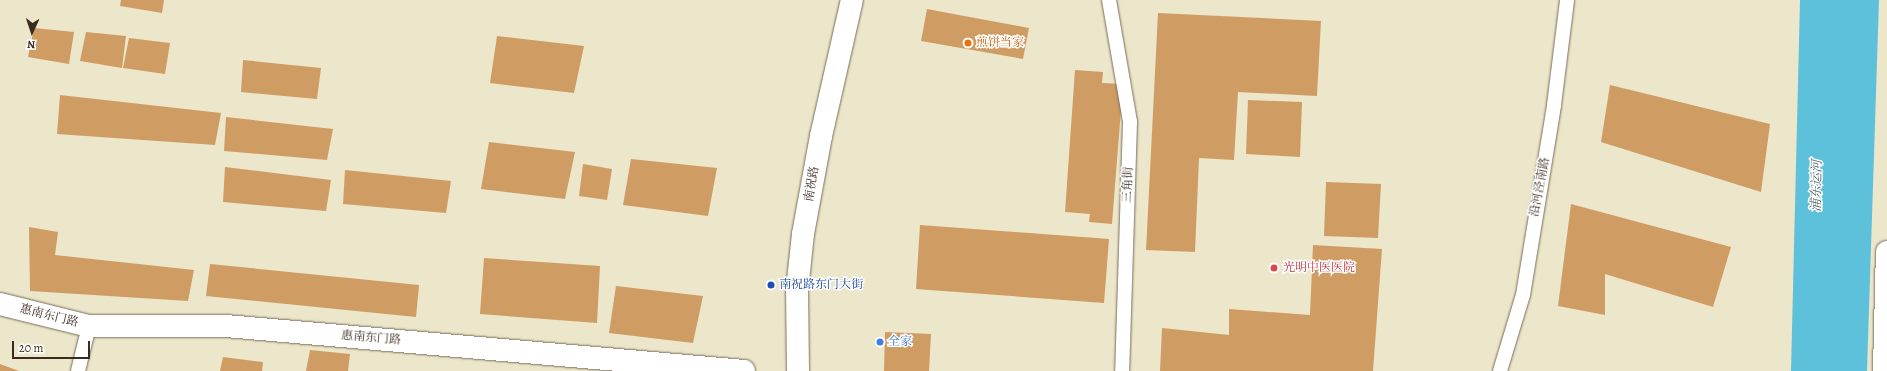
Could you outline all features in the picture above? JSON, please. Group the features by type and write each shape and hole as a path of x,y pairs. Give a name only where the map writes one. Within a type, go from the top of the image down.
{"street":[{"name":"南祝路","path":"798,371 797,290 803,234 820,136 852,0"},
{"path":"1884,371 1887,252"},
{"name":"惠南东门路","path":"0,304 90,326 226,326 744,371"}],"lane":[{"name":"三角街","path":"1109,0 1130,122 1122,371"},
{"name":"沿河泾南路","path":"1500,371 1523,295 1554,105 1567,0"},
{"path":"78,371 90,326"}],"water":[{"name":"浦东运河","path":"1800,0 1879,0 1867,371 1791,371"}],"building":[{"path":"121,0 164,0 162,13 120,6"},
{"path":"927,9 1029,28 1023,59 921,41"},
{"path":"1158,13 1321,21 1317,96 1238,92 1234,160 1199,158 1195,252 1146,250"},
{"path":"34,28 74,32 69,64 28,57"},
{"path":"86,32 126,36 122,68 80,61"},
{"path":"497,36 584,46 574,93 490,83"},
{"path":"129,38 170,43 165,74 123,68"},
{"path":"243,60 321,68 317,99 241,92"},
{"path":"1075,70 1103,72 1102,83 1123,84 1112,224 1089,222 1090,214 1065,212"},
{"path":"1610,85 1770,124 1761,192 1601,142"},
{"path":"60,95 221,113 215,145 57,134"},
{"path":"1248,100 1302,102 1300,157 1246,154"},
{"path":"226,117 333,129 327,160 224,151"},
{"path":"489,142 575,152 565,199 481,189"},
{"path":"631,159 717,168 708,216 623,205"},
{"path":"583,164 612,169 607,200 579,196"},
{"path":"225,167 331,180 326,211 223,202"},
{"path":"345,170 451,181 446,213 343,204"},
{"path":"1326,182 1381,184 1378,238 1324,236"},
{"path":"1571,204 1731,247 1713,307 1605,274 1605,315 1558,306"},
{"path":"920,225 1109,239 1104,303 916,289"},
{"path":"29,227 58,232 55,255 194,270 188,301 30,291"},
{"path":"1313,245 1382,249 1373,371 1160,371 1162,328 1229,335 1229,309 1310,315"},
{"path":"484,258 600,266 597,323 480,314"},
{"path":"210,264 419,285 416,317 206,296"},
{"path":"616,286 703,296 693,343 609,333"},
{"path":"885,332 931,334 929,371 884,371"},
{"path":"310,350 350,354 348,371 306,371"},
{"path":"223,357 263,362 262,371 220,371"},
{"path":"0,364 19,371 0,371"}],"place":[{"name":"煎饼当家","path":"968,43"},
{"name":"光明中医医院","path":"1274,268"},
{"name":"南祝路东门大街","path":"771,285"},
{"name":"全家","path":"880,342"}]}
